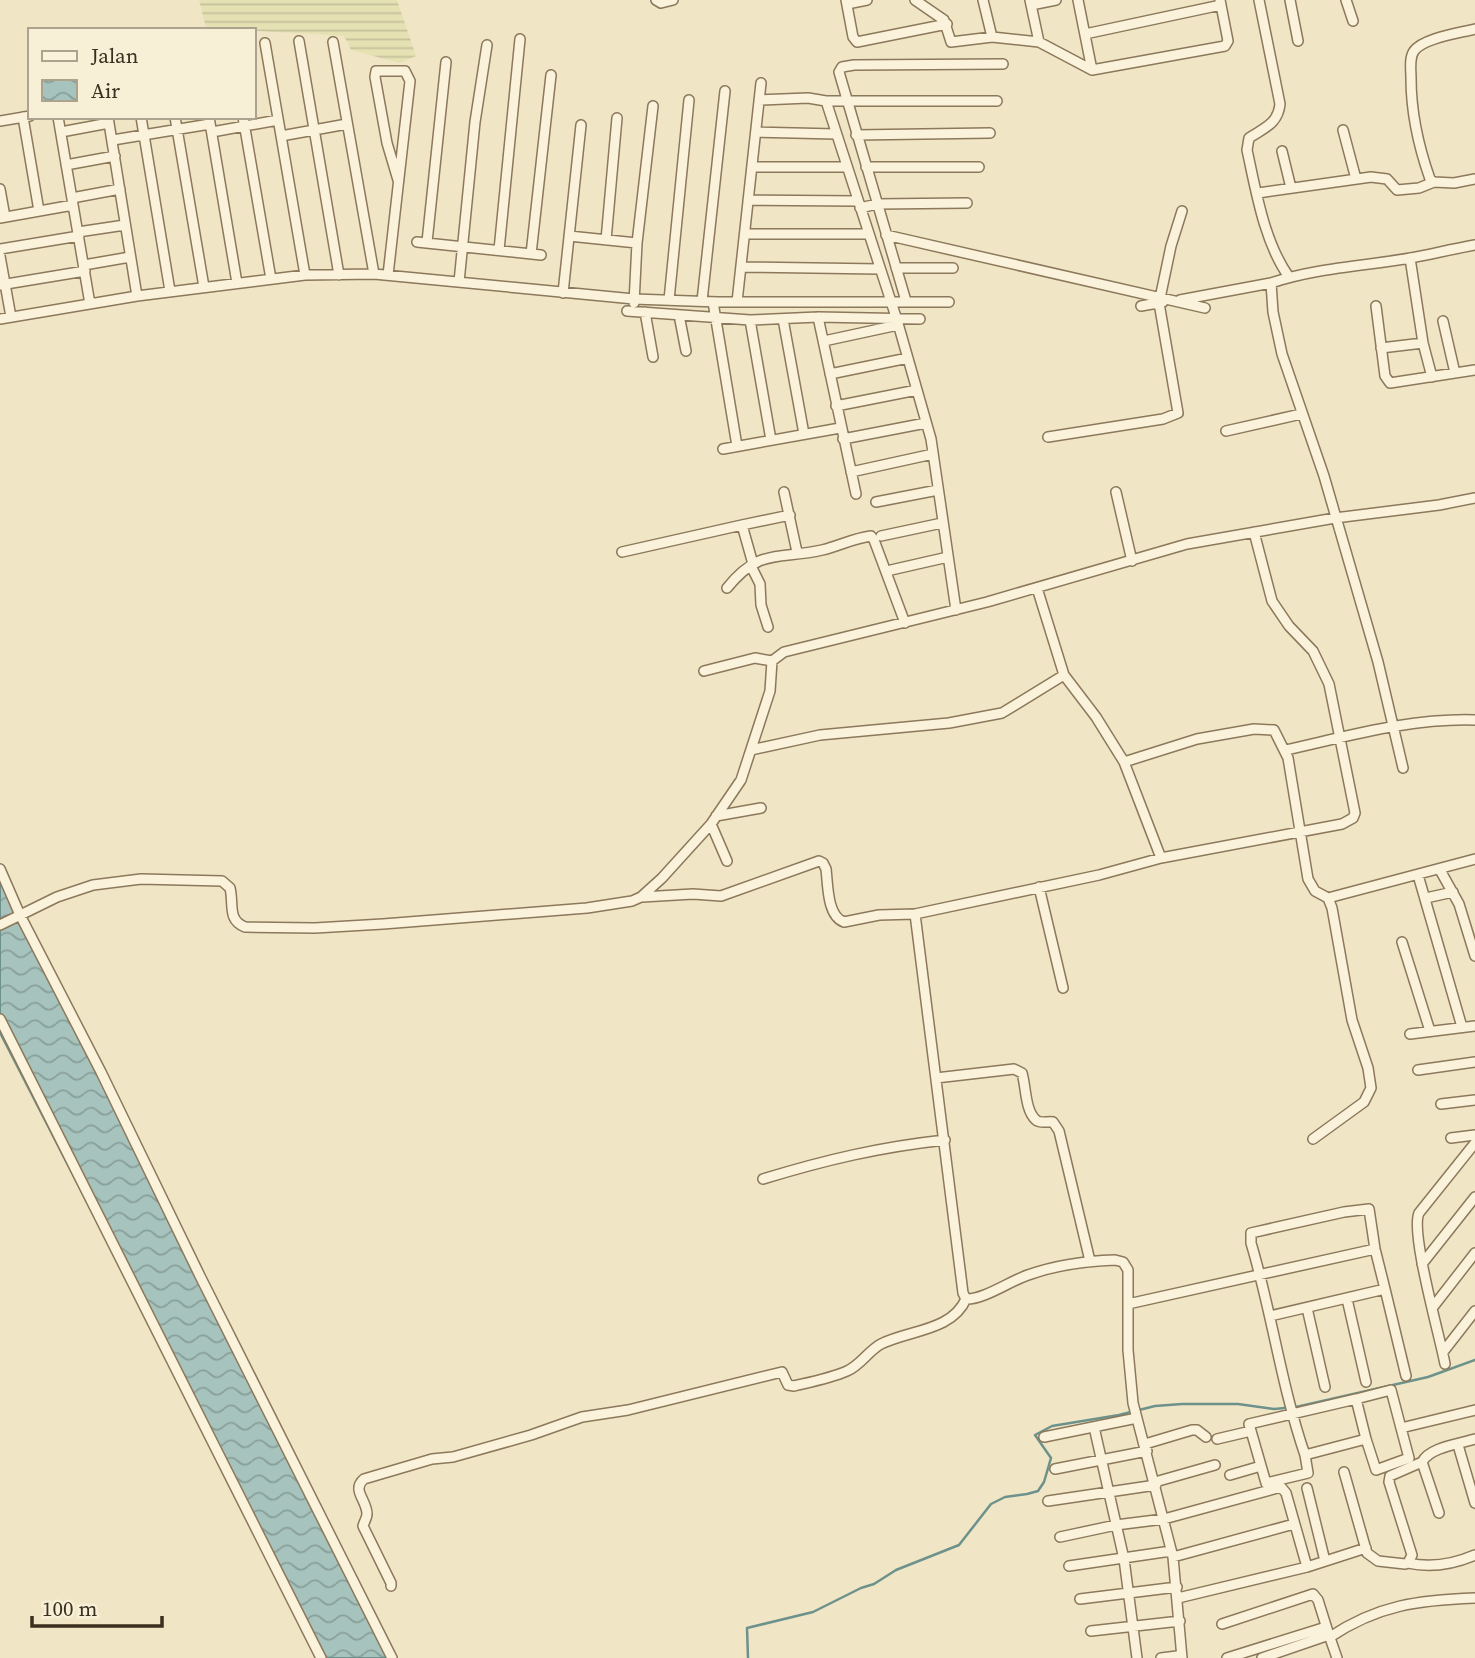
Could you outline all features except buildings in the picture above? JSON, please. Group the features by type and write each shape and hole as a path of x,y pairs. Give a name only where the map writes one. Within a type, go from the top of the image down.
{"street":[{"path":"656,0 661,3 673,0"},
{"path":"867,0 847,2 853,37 857,41 947,24"},
{"path":"915,0 930,4 947,24 951,42 992,37 1039,42 1092,70 1225,46 1228,41 1220,3 1085,34"},
{"path":"983,0 992,37"},
{"path":"1039,42 1031,3 1056,0"},
{"path":"1078,0 1092,70"},
{"path":"1259,0 1280,104 1278,117 1247,142 1265,224 1280,265 1289,277"},
{"path":"1290,0 1298,41"},
{"path":"1346,0 1353,22"},
{"path":"1434,182 1430,179 1413,120 1411,58 1414,51 1432,40 1475,29"},
{"path":"499,250 520,39"},
{"path":"299,41 339,275"},
{"path":"333,42 374,274"},
{"path":"265,43 304,275"},
{"path":"460,282 475,122 486,45"},
{"path":"446,62 422,242 536,254 551,75"},
{"path":"906,301 839,72 842,67 1003,64"},
{"path":"388,275 410,81 405,71 376,71 387,143 398,180"},
{"path":"737,302 761,83"},
{"path":"702,301 725,91"},
{"path":"759,100 808,98 825,101 997,101"},
{"path":"669,300 689,100"},
{"path":"825,101 898,322 926,423 956,610"},
{"path":"653,106 631,311 750,320 818,317 898,322"},
{"path":"0,121 26,117 39,211"},
{"path":"606,240 617,118"},
{"path":"58,119 90,304"},
{"path":"141,119 170,291"},
{"path":"175,119 204,287"},
{"path":"61,132 108,120 137,296"},
{"path":"113,140 210,125 278,120"},
{"path":"244,122 271,279"},
{"path":"281,136 348,124"},
{"path":"210,125 237,283"},
{"path":"564,293 580,125"},
{"path":"1343,130 1356,179"},
{"path":"756,132 836,134"},
{"path":"856,135 990,133"},
{"path":"1282,151 1291,188"},
{"path":"66,165 115,156"},
{"path":"752,167 847,167"},
{"path":"866,167 979,167"},
{"path":"1258,194 1384,177 1398,190 1419,188 1434,182 1454,183 1475,179"},
{"path":"0,189 2,217 39,211 120,189"},
{"path":"748,200 859,204 967,203"},
{"path":"1048,437 1163,419 1178,413 1159,303 1171,246 1182,211"},
{"path":"0,249 125,225"},
{"path":"745,234 869,234"},
{"path":"886,235 1205,308"},
{"path":"569,236 637,243"},
{"path":"1141,306 1271,283 1289,277 1475,246"},
{"path":"0,256 2,285 10,317"},
{"path":"2,285 130,257"},
{"path":"1410,258 1423,343 1432,377"},
{"path":"741,267 880,270"},
{"path":"896,268 953,268"},
{"path":"0,319 170,291 304,275 388,275 634,299 713,302 948,302"},
{"path":"1271,283 1277,334 1301,414 1324,476 1394,725 1403,768"},
{"path":"713,302 737,446"},
{"path":"1376,306 1385,376 1390,383 1475,370"},
{"path":"645,312 653,357"},
{"path":"679,315 686,351"},
{"path":"818,317 842,439 856,494"},
{"path":"783,319 804,434"},
{"path":"824,341 920,319"},
{"path":"750,320 771,440"},
{"path":"1443,321 1455,373"},
{"path":"1381,348 1423,343"},
{"path":"830,374 908,358"},
{"path":"836,406 917,390"},
{"path":"1226,432 1301,414"},
{"path":"842,439 926,423"},
{"path":"723,449 840,428"},
{"path":"850,472 933,454"},
{"path":"876,502 938,490"},
{"path":"785,492 797,552"},
{"path":"1116,492 1132,561"},
{"path":"704,671 755,658 772,661 784,652 799,647 956,610 1187,544 1335,518 1475,498"},
{"path":"622,552 790,515"},
{"path":"881,536 942,523"},
{"path":"742,525 752,565 760,584 761,605 768,627"},
{"path":"641,897 693,894 721,896 819,861 826,869 833,914 839,921 844,922 879,915 915,914 1100,875 1161,858 1342,824 1353,818 1355,813 1340,738 1324,673 1313,651 1289,626 1272,601 1254,532"},
{"path":"727,588 752,565 774,556 822,550 871,536 905,623"},
{"path":"891,570 948,557"},
{"path":"1037,588 1064,675 1124,762 1161,858"},
{"path":"0,925 79,888 141,879 222,881 230,888 233,918 236,923 245,927 315,928 383,924 586,908 632,901 641,897 663,878 714,820 741,780 770,691 772,661"},
{"path":"751,750 820,736 948,723 1002,713 1064,675"},
{"path":"1286,750 1394,725 1445,719 1475,720"},
{"path":"1124,762 1185,742 1267,727 1274,730 1286,750 1295,796 1298,833 1308,879 1315,891 1328,898 1475,859"},
{"path":"714,820 761,808"},
{"path":"714,820 727,861"},
{"path":"0,869 16,917 102,1072 200,1276 392,1658"},
{"path":"1440,870 1459,904 1475,956"},
{"path":"1418,875 1462,1027"},
{"path":"1039,887 1063,988"},
{"path":"1426,898 1453,892"},
{"path":"1313,1139 1364,1102 1371,1088 1368,1068 1352,1020 1336,926 1328,898"},
{"path":"915,914 963,1293 966,1299"},
{"path":"1402,942 1430,1031"},
{"path":"0,1019 321,1658"},
{"path":"1410,1034 1475,1026"},
{"path":"1418,1070 1475,1062"},
{"path":"936,1078 1014,1069 1022,1073 1034,1119 1053,1122 1059,1131 1090,1261"},
{"path":"1441,1104 1475,1100"},
{"path":"1451,1138 1475,1135"},
{"path":"764,1179 831,1158 899,1145 944,1140"},
{"path":"1445,1364 1415,1221 1475,1143"},
{"path":"1422,1264 1475,1197"},
{"path":"1356,1399 1376,1470 1409,1458 1391,1390 1290,1410 1249,1424 1266,1483 1308,1473 1290,1410 1251,1233 1369,1209 1375,1250 1406,1377"},
{"path":"1128,1304 1375,1250"},
{"path":"1433,1307 1475,1253"},
{"path":"391,1586 363,1526 367,1513 358,1489 359,1483 364,1479 531,1435 582,1417 628,1410 782,1372 788,1385 794,1387 847,1371 883,1343 938,1325 953,1316 966,1299 978,1297 1049,1268 1090,1261 1123,1262 1128,1270 1128,1350 1136,1413 1164,1519 1177,1587 1179,1657 1161,1658"},
{"path":"1270,1316 1385,1289"},
{"path":"1347,1299 1366,1382"},
{"path":"1307,1308 1325,1387"},
{"path":"1443,1352 1475,1311"},
{"path":"1401,1428 1475,1410"},
{"path":"1044,1437 1094,1427 1136,1413"},
{"path":"1094,1427 1124,1559 1137,1658"},
{"path":"1055,1469 1146,1448 1192,1430 1197,1430 1206,1437"},
{"path":"1217,1439 1251,1431"},
{"path":"1305,1455 1366,1439"},
{"path":"1408,1563 1412,1555 1389,1482 1390,1476 1422,1462 1430,1453 1475,1439"},
{"path":"1458,1445 1475,1503"},
{"path":"1422,1462 1439,1513"},
{"path":"1048,1501 1155,1484 1215,1465"},
{"path":"1230,1475 1261,1466"},
{"path":"1344,1472 1366,1548 1373,1559 1423,1567 1475,1555"},
{"path":"1060,1537 1116,1525 1164,1519 1281,1487 1286,1493 1307,1567"},
{"path":"1307,1489 1325,1561"},
{"path":"1069,1566 1172,1554 1294,1524"},
{"path":"1178,1598 1307,1567 1366,1548"},
{"path":"1080,1599 1177,1587"},
{"path":"1222,1624 1313,1594 1318,1600 1337,1658"},
{"path":"1262,1658 1362,1617 1397,1606 1434,1600 1475,1598"},
{"path":"1091,1631 1180,1621"},
{"path":"1227,1658 1328,1632"}],"shaded area":[{"path":"199,0 397,0 416,56 400,63 351,50 344,36 256,31 256,28 206,28"}],"water":[{"path":"0,870 391,1658 321,1658 0,1033"}],"waterway":[{"path":"748,1658 747,1628 813,1612 874,1584 896,1570 959,1545 991,1504 1005,1497 1038,1491 1044,1482 1051,1458 1035,1435 1052,1426 1155,1406 1238,1404 1274,1409 1296,1407 1428,1377 1475,1360"}]}
